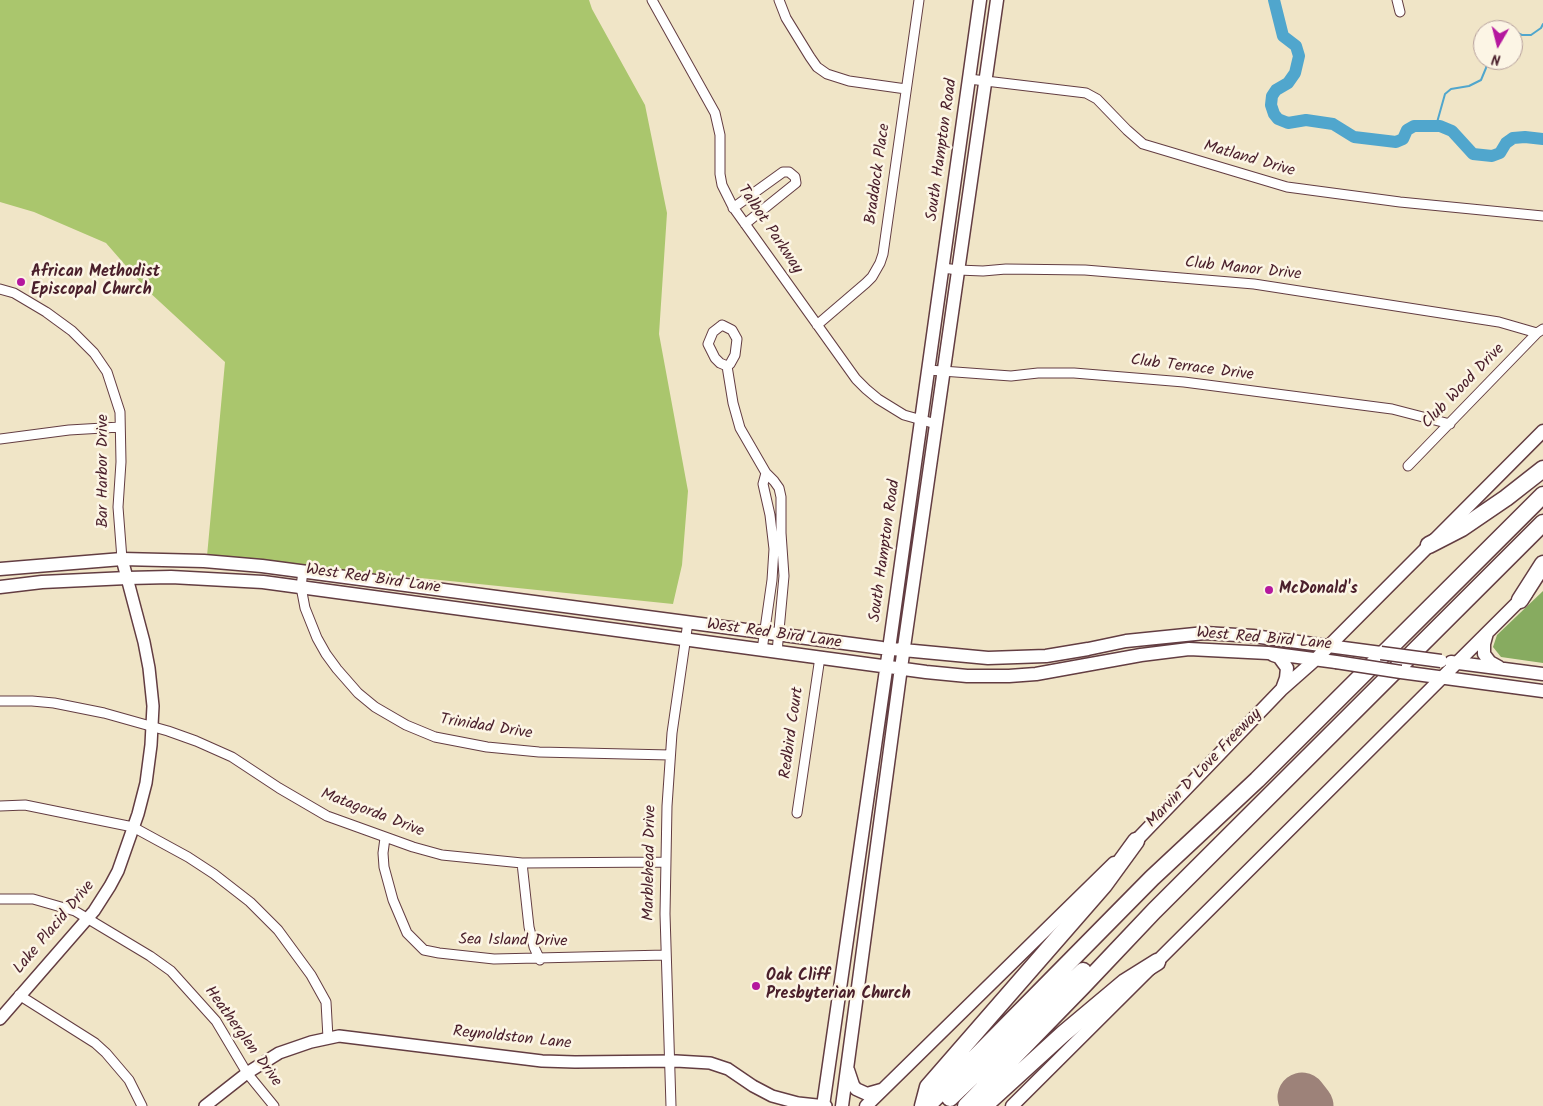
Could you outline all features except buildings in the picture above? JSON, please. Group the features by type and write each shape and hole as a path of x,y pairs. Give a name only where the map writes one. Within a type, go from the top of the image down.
{"highway":[{"path":"1429,545 1462,528 1506,498 1543,469"},
{"path":"925,1106 1152,878 1258,780 1543,495"},
{"path":"966,1106 1154,911 1543,523"},
{"path":"1520,600 1543,564"},
{"path":"925,1106 928,1087 1104,885 1136,841"},
{"path":"940,1106 1142,897 1152,878"},
{"path":"940,1106 1090,964 1154,911"},
{"path":"984,1106 1084,1016 1126,982 1157,962"}],"main road":[{"name":"South Hampton Road","path":"824,1106 849,921 890,649 980,0"},
{"name":"South Hampton Road","path":"842,1106 903,651 997,0"},
{"path":"956,170 972,172"},
{"name":"Marvin D Love Freeway","path":"864,1105 1136,841 1281,690 1315,660 1543,431"},
{"name":"West Red Bird Lane","path":"0,569 122,560 204,561 303,571 903,651 1011,658 1061,653 1136,640 1189,634 1219,634 1253,636 1543,674"},
{"path":"1012,1106 1543,577"},
{"name":"West Red Bird Lane","path":"0,587 42,582 127,578 214,578 262,582 685,640 967,676 1009,676 1063,670 1170,650 1189,649 1268,653 1543,691"},
{"path":"657,636 660,619"},
{"path":"1487,633 1483,649 1486,658 1506,670"},
{"path":"1218,650 1219,634"},
{"path":"1061,653 1063,670"},
{"path":"1268,653 1280,657 1287,668 1286,678 1281,690"},
{"path":"856,878 872,880"},
{"path":"849,921 866,923"},
{"path":"846,1066 856,1090 867,1094 881,1090"}],"street":[{"name":"Talbot Parkway","path":"652,0 715,113 720,135 720,174 726,194 733,208 856,379 878,399 904,415 936,424"},
{"path":"779,0 786,18 810,57 817,67 826,74 849,81 906,89"},
{"name":"Braddock Place","path":"817,326 872,277 883,254 919,0"},
{"path":"1397,0 1400,12"},
{"name":"Matland Drive","path":"969,79 1086,93 1097,99 1143,144 1287,187 1400,202 1543,216"},
{"path":"733,208 783,172 789,172 795,177 796,184 745,224"},
{"name":"Club Manor Drive","path":"943,268 983,271 1006,269 1084,270 1254,284 1498,322 1540,331"},
{"name":"Bar Harbor Drive","path":"0,289 14,293 46,312 72,331 94,353 107,372 120,412 121,462 118,507 122,560"},
{"name":"Club Wood Drive","path":"1408,466 1540,331"},
{"path":"727,366 733,403 740,428 766,473 780,488 782,510 762,650"},
{"name":"Club Terrace Drive","path":"928,370 1011,376 1038,373 1074,373 1184,382 1392,409 1450,424"},
{"path":"0,439 69,430 120,427"},
{"path":"766,473 763,484 777,544 783,582 777,652"},
{"path":"770,515 782,510"},
{"name":"Lake Placid Drive","path":"0,1019 88,918 110,886 138,814 146,783 153,706 149,668 138,615 122,560"},
{"name":"Trinidad Drive","path":"303,571 300,587 304,608 317,638 337,669 358,693 375,707 406,725 435,737 487,747 539,752 670,754"},
{"path":"772,580 783,582"},
{"name":"Marblehead Drive","path":"671,1106 665,914 666,862 670,754 688,622"},
{"name":"Redbird Court","path":"797,813 820,658"},
{"name":"Matagorda Drive","path":"0,701 54,703 104,713 152,726 196,741 225,754 312,808 336,820 384,838 442,855 522,863 666,862"},
{"path":"0,806 25,805 133,827 188,857 214,874 250,902 278,930 311,975 323,995 328,1016 328,1038"},
{"name":"Sea Island Drive","path":"384,838 385,872 393,900 407,933 418,945 430,952 467,958 540,960 666,955"},
{"path":"522,863 529,927 534,947 540,960"},
{"name":"Heatherglen Drive","path":"0,899 33,899 60,905 88,918 150,956 171,972 216,1021 247,1073 274,1106"},
{"path":"19,995 106,1053 129,1080 142,1106"},
{"name":"Reynoldston Lane","path":"204,1106 247,1073 279,1053 294,1046 339,1036 542,1060 710,1063 728,1069 752,1086 772,1096 798,1103 824,1106"}],"green space":[{"path":"0,0 589,0 592,9 645,105 667,213 659,334 688,491 682,565 673,604 207,556 225,362 147,290 106,243 34,212 0,202"},
{"path":"1543,591 1543,663 1501,657 1493,647 1497,635"}],"waterway":[{"path":"1274,0 1283,36 1296,46 1299,56 1295,73 1288,83 1276,90 1272,96 1271,105 1278,119 1288,123 1306,120 1333,124 1354,137 1396,142 1403,139 1407,130 1414,126 1440,126 1452,131 1473,154 1492,156 1500,153 1506,143 1513,138 1543,139"},
{"path":"1523,35 1531,35 1541,28 1543,24"},
{"path":"1436,126 1445,94 1451,89 1469,86 1481,80 1485,70"}],"runway":[{"path":"1302,1097 1309,1106"}],"place":[{"name":"African Methodist Episcopal Church","path":"21,282"},
{"name":"McDonald's","path":"1269,590"},
{"name":"Oak Cliff Presbyterian Church","path":"756,986"}]}
